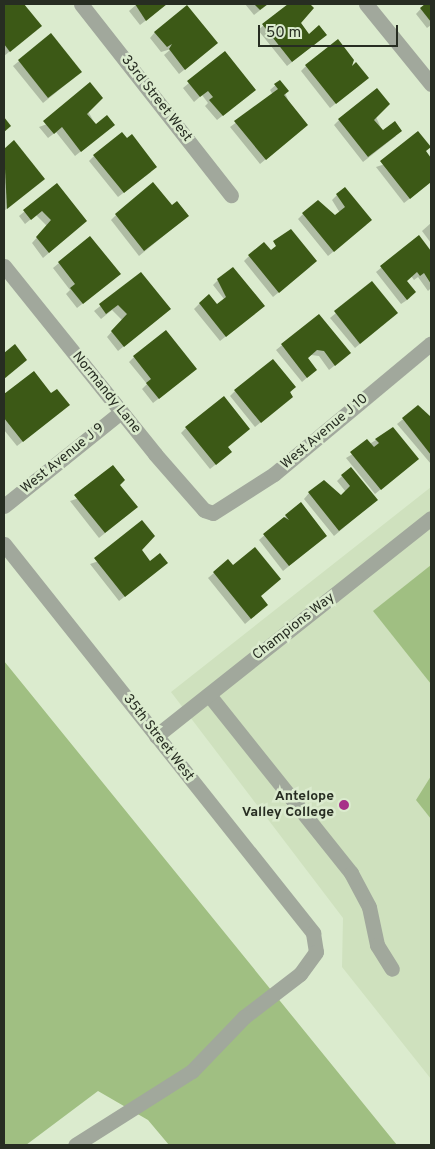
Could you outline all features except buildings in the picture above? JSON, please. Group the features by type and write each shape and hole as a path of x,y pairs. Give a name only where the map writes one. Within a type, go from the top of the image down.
{"street":[{"name":"33rd Street West","path":"81,4 231,195"},
{"path":"366,4 431,84"},
{"name":"Normandy Lane","path":"4,266 121,412 204,510 214,513"},
{"name":"West Avenue J 10","path":"214,513 274,474 431,343"},
{"name":"West Avenue J 9","path":"4,506 121,412"},
{"name":"Champions Way","path":"156,736 431,518"},
{"name":"35th Street West","path":"4,544 313,933 316,952 300,974 244,1017 185,1076 101,1125 75,1145"},
{"path":"209,695 351,873 369,907 377,945 392,969"}],"shaded area":[{"name":"Antelope Valley College","path":"431,487 431,1079 342,967 343,918 171,692"}],"green space":[{"path":"431,565 431,684 373,611"},
{"path":"4,661 397,1145 169,1145 148,1120 98,1091 26,1145 4,1145"},
{"path":"431,776 431,819 416,800"}],"place":[{"name":"Antelope Valley College","path":"344,805"}]}
